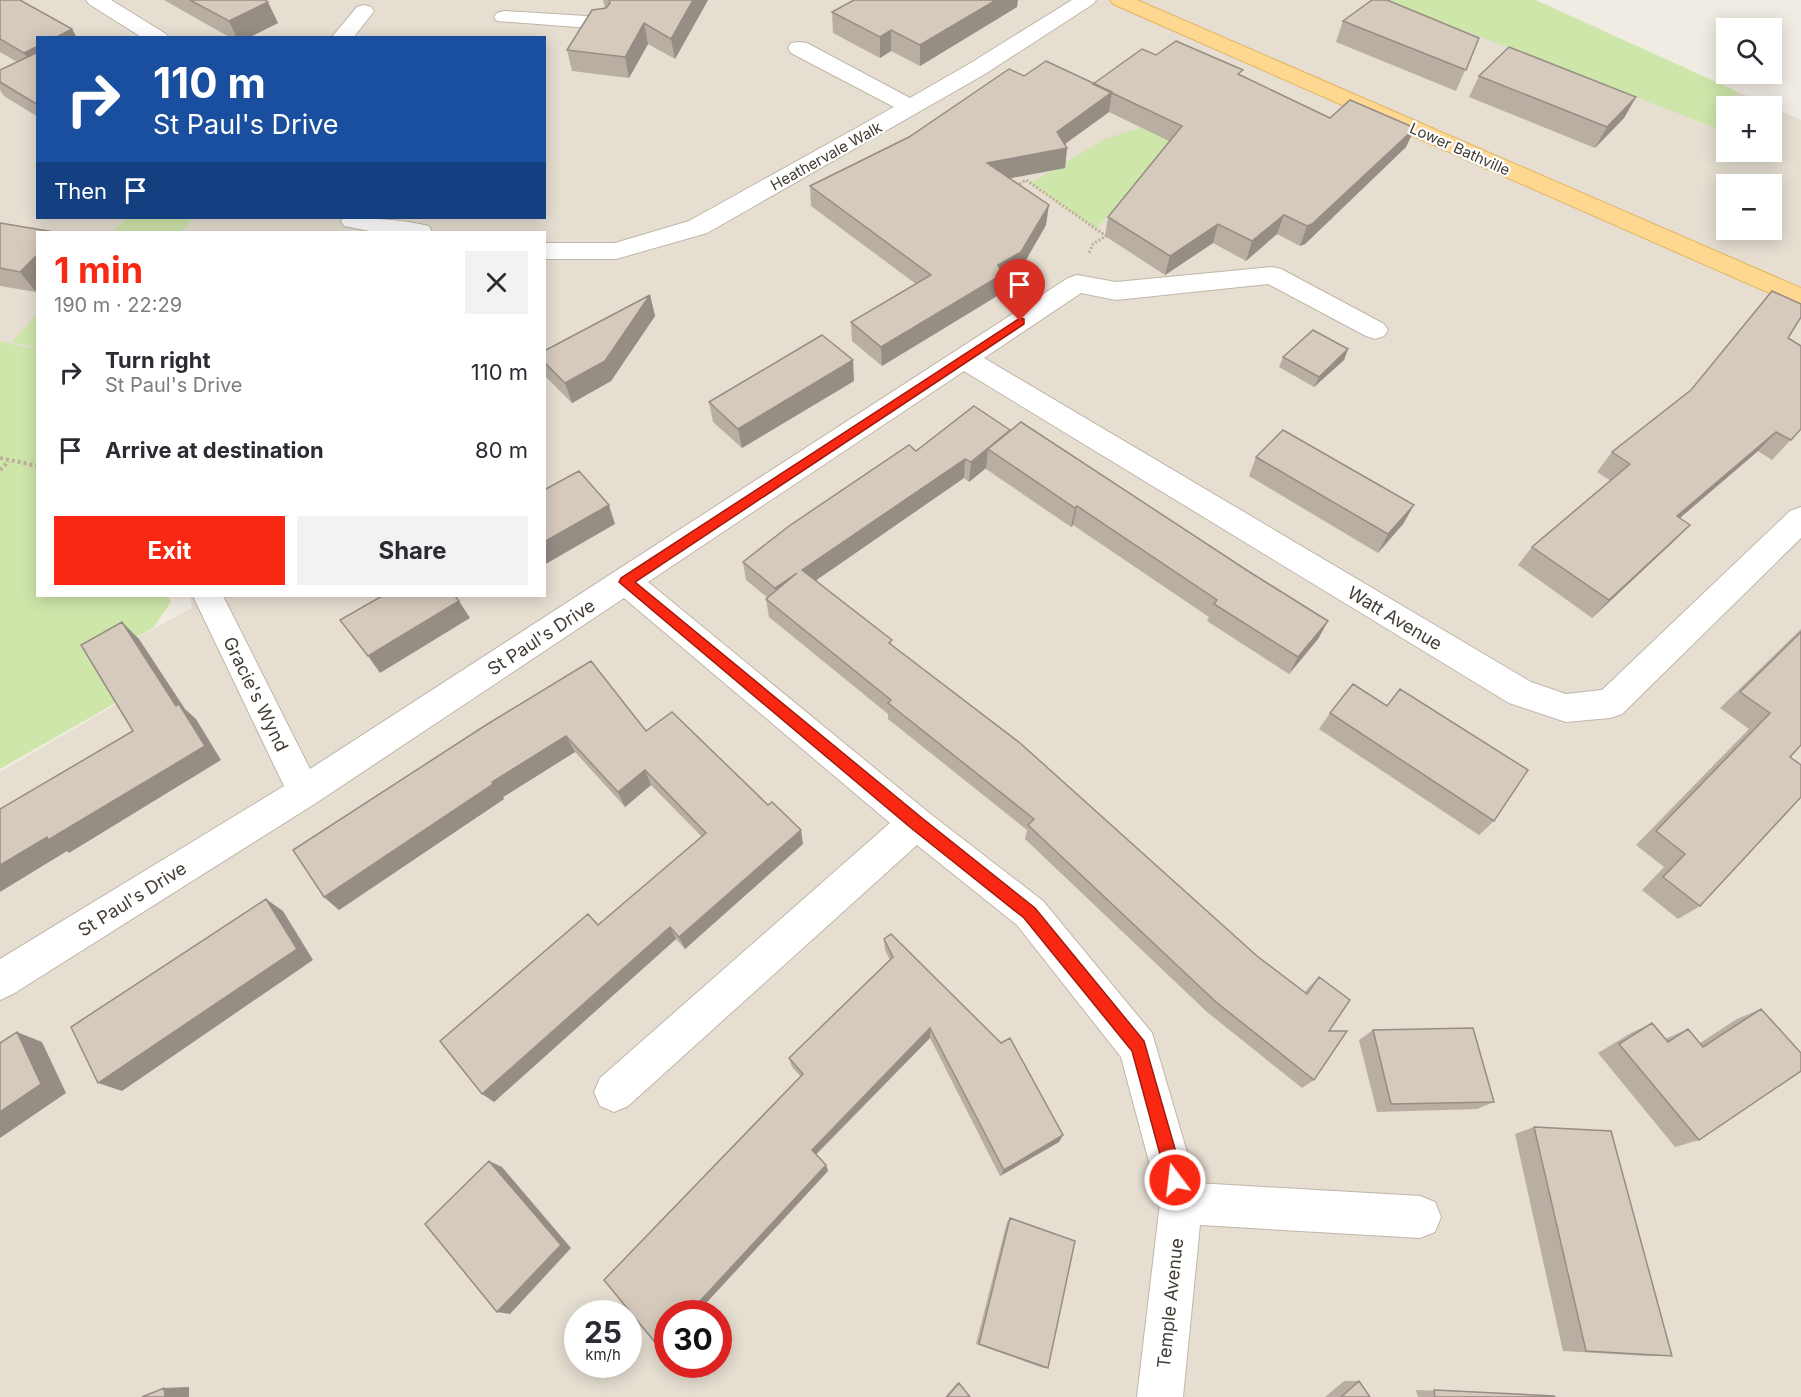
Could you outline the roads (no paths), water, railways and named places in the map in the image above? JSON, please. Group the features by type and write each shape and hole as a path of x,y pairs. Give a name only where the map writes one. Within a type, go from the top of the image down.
{"main road":[{"name":"Lower Bathville","path":"1120,0 1801,298"}],"street":[{"path":"96,0 156,36"},
{"name":"Heathervale Walk","path":"546,251 616,251 698,227 977,69 1086,0"},
{"path":"343,36 364,11"},
{"path":"501,16 603,23"},
{"path":"800,48 911,107"},
{"path":"350,224 411,231"},
{"name":"St Paul's Drive","path":"0,981 304,792 1077,284 1116,291 1272,275 1375,330"},
{"name":"Watt Avenue","path":"964,359 1521,693 1566,708 1610,704 1801,519"},
{"name":"Temple Avenue","path":"626,582 916,823 1030,913 1138,1047 1181,1203 1160,1397"},
{"name":"Gracie's Wynd","path":"208,597 304,792"},
{"path":"614,1092 916,823"},
{"path":"1181,1203 1420,1217"}]}
